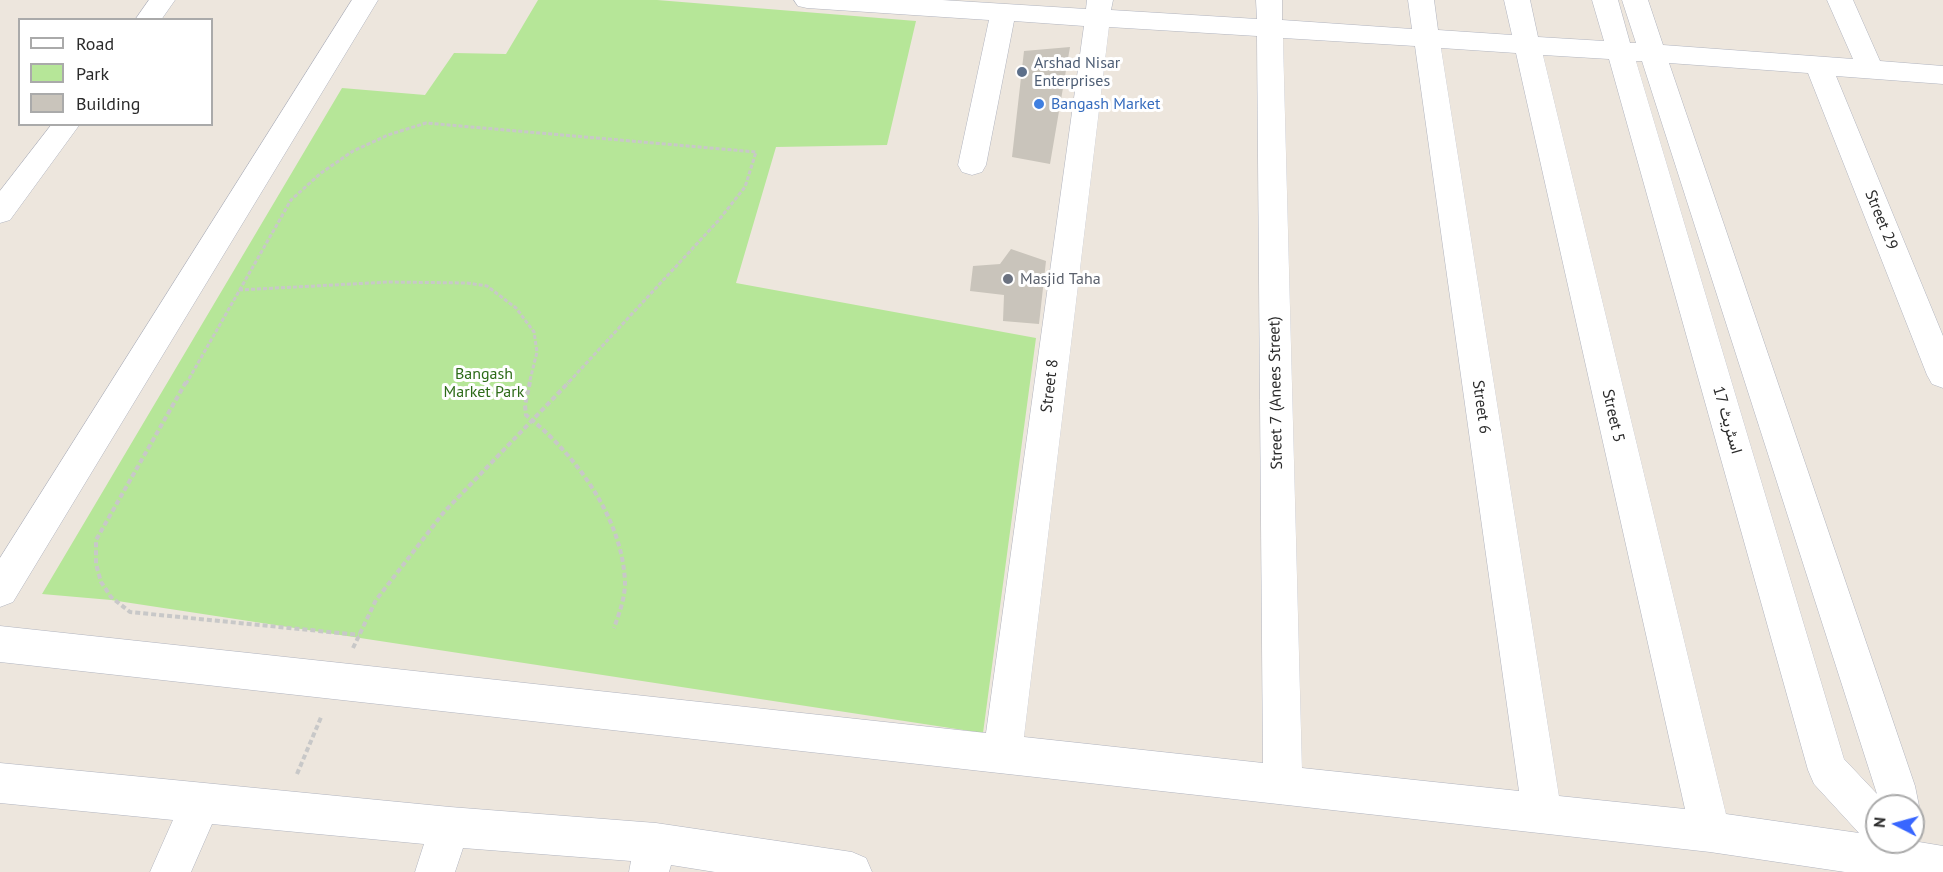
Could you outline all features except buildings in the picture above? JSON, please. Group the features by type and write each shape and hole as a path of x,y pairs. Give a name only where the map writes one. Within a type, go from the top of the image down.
{"street":[{"path":"148,18 162,0"},
{"path":"0,590 365,0"},
{"path":"807,0 919,4 1003,13 1099,9 1269,15 1426,40 1651,51 1943,75"},
{"name":"Street 6","path":"1420,0 1542,813"},
{"name":"Street 5","path":"1517,0 1710,832"},
{"name":"اسٹریٹ 17","path":"1605,0 1828,770 1865,811"},
{"path":"1635,0 1896,794"},
{"path":"1840,0 1871,69"},
{"name":"Street 8","path":"1003,754 1099,9"},
{"path":"972,165 1003,13"},
{"name":"Street 7 (Anees Street)","path":"1269,15 1283,785"},
{"name":"Street 29","path":"1818,65 1943,375"},
{"path":"0,212 65,126"},
{"path":"0,644 331,695 1003,754 1542,813 1914,857"},
{"path":"0,783 450,827 652,857 852,872"},
{"path":"170,872 201,802"},
{"path":"435,872 450,827"}],"path":[{"path":"300,766 376,600 444,512 534,420 718,221 745,187 756,152 426,123 393,132 357,148 312,177 291,200 96,540 96,569 111,600 130,612 359,636"},
{"path":"239,290 354,282 467,283 492,288 516,309 534,330 539,348 524,405 526,415 546,429 583,472 621,550 626,581 624,599 614,627"}],"green space":[{"name":"Bangash Market Park","path":"538,0 657,0 916,21 887,145 776,147 736,283 1036,338 983,733 111,600 42,594 342,88 425,95 454,53 506,54"}],"place":[{"name":"Arshad Nisar Enterprises","path":"1022,72"},
{"name":"Bangash Market","path":"1039,104"},
{"name":"Masjid Taha","path":"1008,279"}]}
